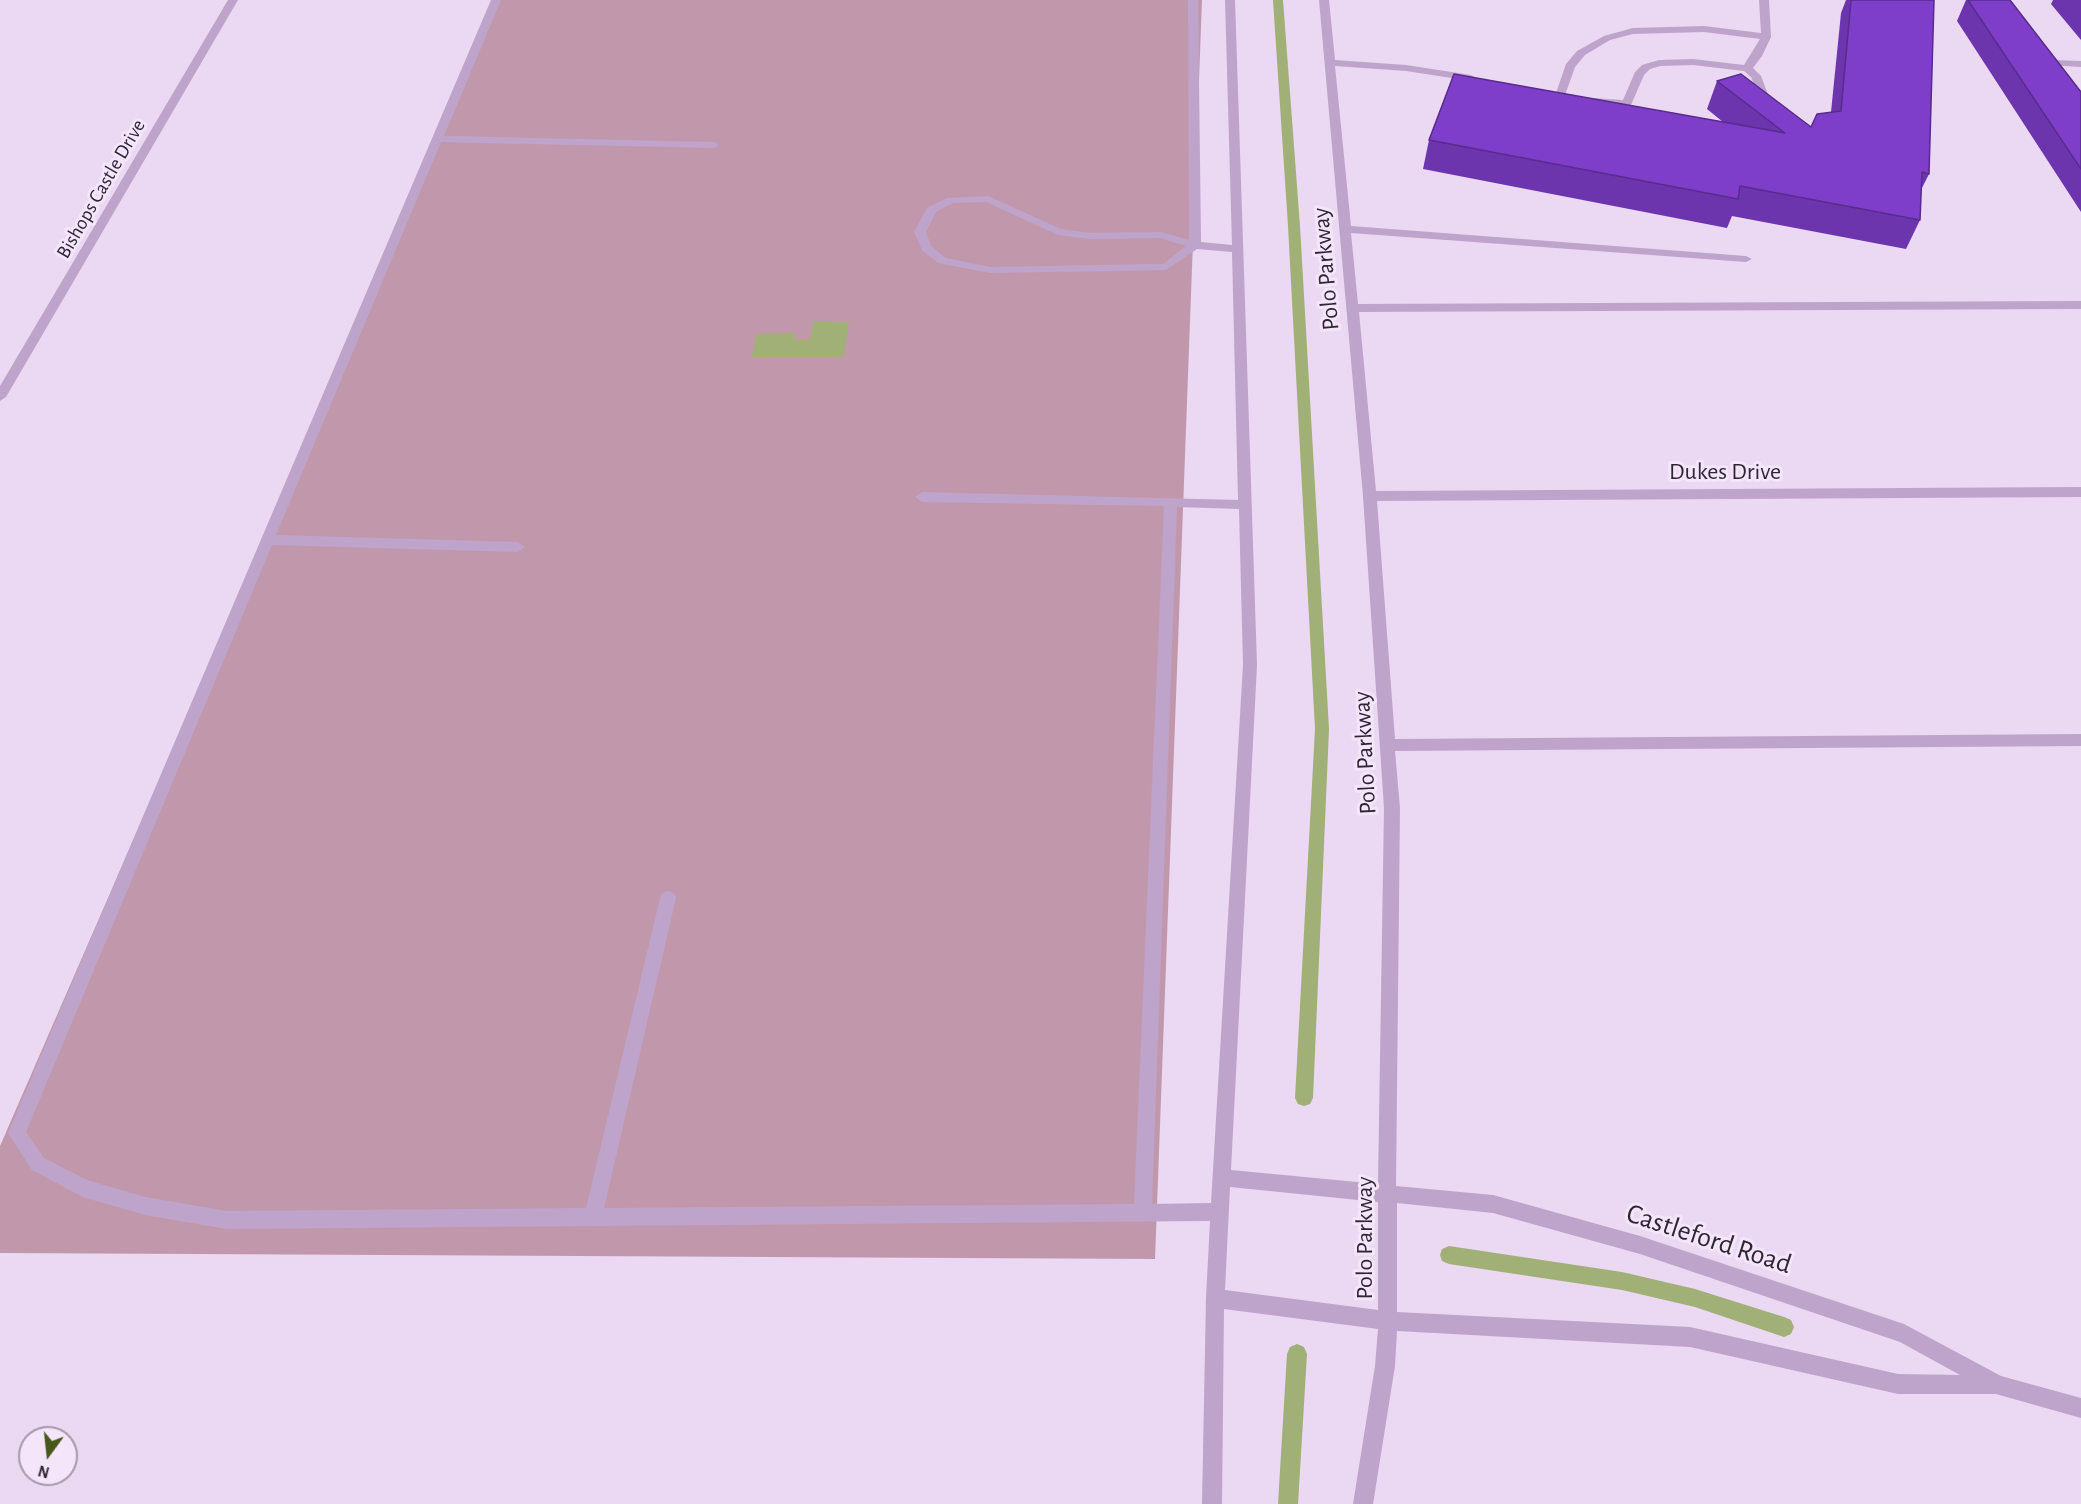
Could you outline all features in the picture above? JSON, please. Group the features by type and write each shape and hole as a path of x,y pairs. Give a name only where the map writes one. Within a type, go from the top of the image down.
{"street":[{"name":"Bishops Castle Drive","path":"0,397 233,0"},
{"path":"496,0 17,1133 38,1164 83,1188 145,1206 227,1220 1220,1212"},
{"path":"1193,0 1195,245"},
{"path":"1212,1504 1215,1298 1224,1178 1250,665 1230,0"},
{"name":"Polo Parkway","path":"1324,0 1370,496 1392,808 1387,1195 1388,1322 1385,1366 1363,1504"},
{"path":"1747,68 1757,56 1766,37 1764,0"},
{"path":"1560,96 1570,66 1581,53 1592,45 1616,35 1663,28 1704,29 1766,37"},
{"path":"1548,94 1632,106 1639,74 1646,67 1659,63 1693,62 1747,68 1756,76 1764,97 1761,112 1754,121"},
{"path":"1330,63 1406,68 1480,80"},
{"path":"2052,64 2081,64"},
{"path":"437,139 714,145"},
{"path":"1195,245 1166,267 990,270 942,261 926,248 920,232 932,210 951,200 988,199 1058,232 1091,236 1161,235 1195,245 1237,249"},
{"path":"1345,229 1746,259"},
{"path":"1352,308 2081,305"},
{"name":"Dukes Drive","path":"1370,496 2081,492"},
{"path":"922,497 1245,505"},
{"path":"1143,1211 1171,502"},
{"path":"267,540 518,548"},
{"path":"1388,745 2081,740"},
{"path":"593,1216 668,898"},
{"name":"Castleford Road","path":"1224,1178 1493,1204 1640,1245 1904,1334 1998,1385 2081,1408"},
{"name":"Castleford Road","path":"1215,1298 1388,1322 1690,1337 1898,1384 1998,1385"}],"shaded area":[{"path":"499,0 1202,0 1155,1259 0,1253 0,1146"},
{"path":"813,321 849,322 844,357 752,357 756,334 795,333 795,340 810,340"}],"building":[{"path":"1851,0 1934,0 1929,174 1922,172 1920,220 1740,186 1738,199 1429,140 1454,74 1785,133 1717,81 1741,74 1811,127 1817,114 1841,111"},
{"path":"1968,0 2010,0 2081,92 2081,169"}],"waterway":[{"path":"1278,0 1294,226 1322,729 1304,1098"},
{"path":"1449,1255 1622,1281 1695,1298 1784,1327"},
{"path":"1288,1504 1297,1354"}]}
